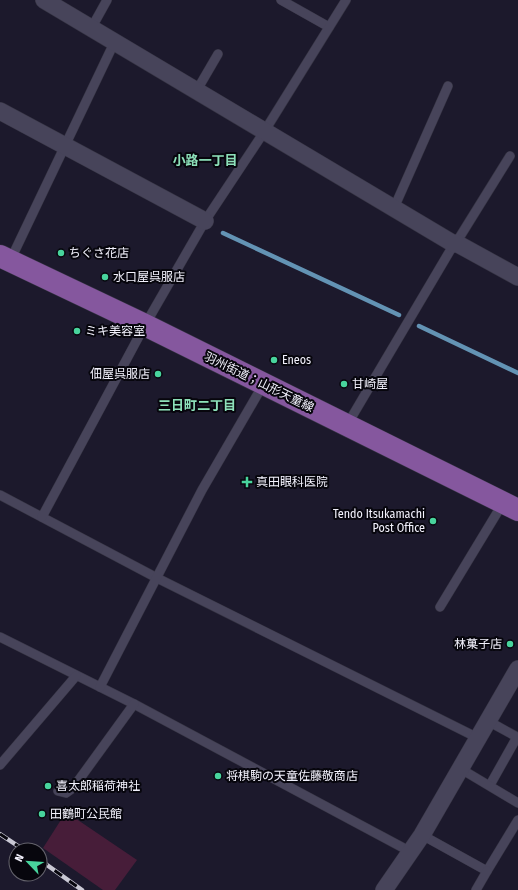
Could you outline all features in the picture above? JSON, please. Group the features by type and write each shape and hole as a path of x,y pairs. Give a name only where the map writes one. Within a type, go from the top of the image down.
{"main road":[{"name":"羽州街道；山形天童線","path":"5,258 145,325 263,385 511,506"}],"street":[{"path":"44,0 92,27 264,132 518,278"},
{"path":"0,111 205,221"},
{"path":"384,890 422,835 518,669"}],"lane":[{"path":"92,27 107,0"},
{"path":"281,0 329,27"},
{"path":"42,517 145,325 205,221 264,132 346,0"},
{"path":"5,258 66,147 115,41"},
{"path":"197,90 218,54"},
{"path":"394,208 448,86"},
{"path":"347,426 455,243 510,156"},
{"path":"100,687 202,490 263,385"},
{"path":"0,495 157,578 478,738"},
{"path":"440,608 511,506"},
{"path":"0,636 76,676 134,704 411,852"},
{"path":"0,765 76,676"},
{"path":"58,791 66,793 73,788 134,704"},
{"path":"488,721 517,738 490,785"},
{"path":"461,768 518,803"},
{"path":"476,890 518,820"},
{"path":"422,835 487,871"}],"shaded area":[{"path":"66,812 137,860 115,890 103,890 48,852 47,842"}],"waterway":[{"path":"223,233 399,315"},
{"path":"419,326 518,373"}],"railway":[{"path":"0,834 12,842"},
{"path":"48,866 82,890"}],"place":[{"name":"ちぐさ花店","path":"61,253"},
{"name":"水口屋呉服店","path":"105,277"},
{"name":"ミキ美容室","path":"77,331"},
{"name":"Eneos","path":"274,360"},
{"name":"佃屋呉服店","path":"158,374"},
{"name":"甘崎屋","path":"344,384"},
{"name":"真田眼科医院","path":"247,482"},
{"name":"Tendo Itsukamachi Post Office","path":"433,521"},
{"name":"林菓子店","path":"510,644"},
{"name":"将棋駒の天童佐藤敬商店","path":"218,776"},
{"name":"喜太郎稲荷神社","path":"48,786"},
{"name":"田鶴町公民館","path":"42,814"}],"district":[{"name":"小路一丁目","path":"205,160"},
{"name":"三日町二丁目","path":"197,405"}]}
